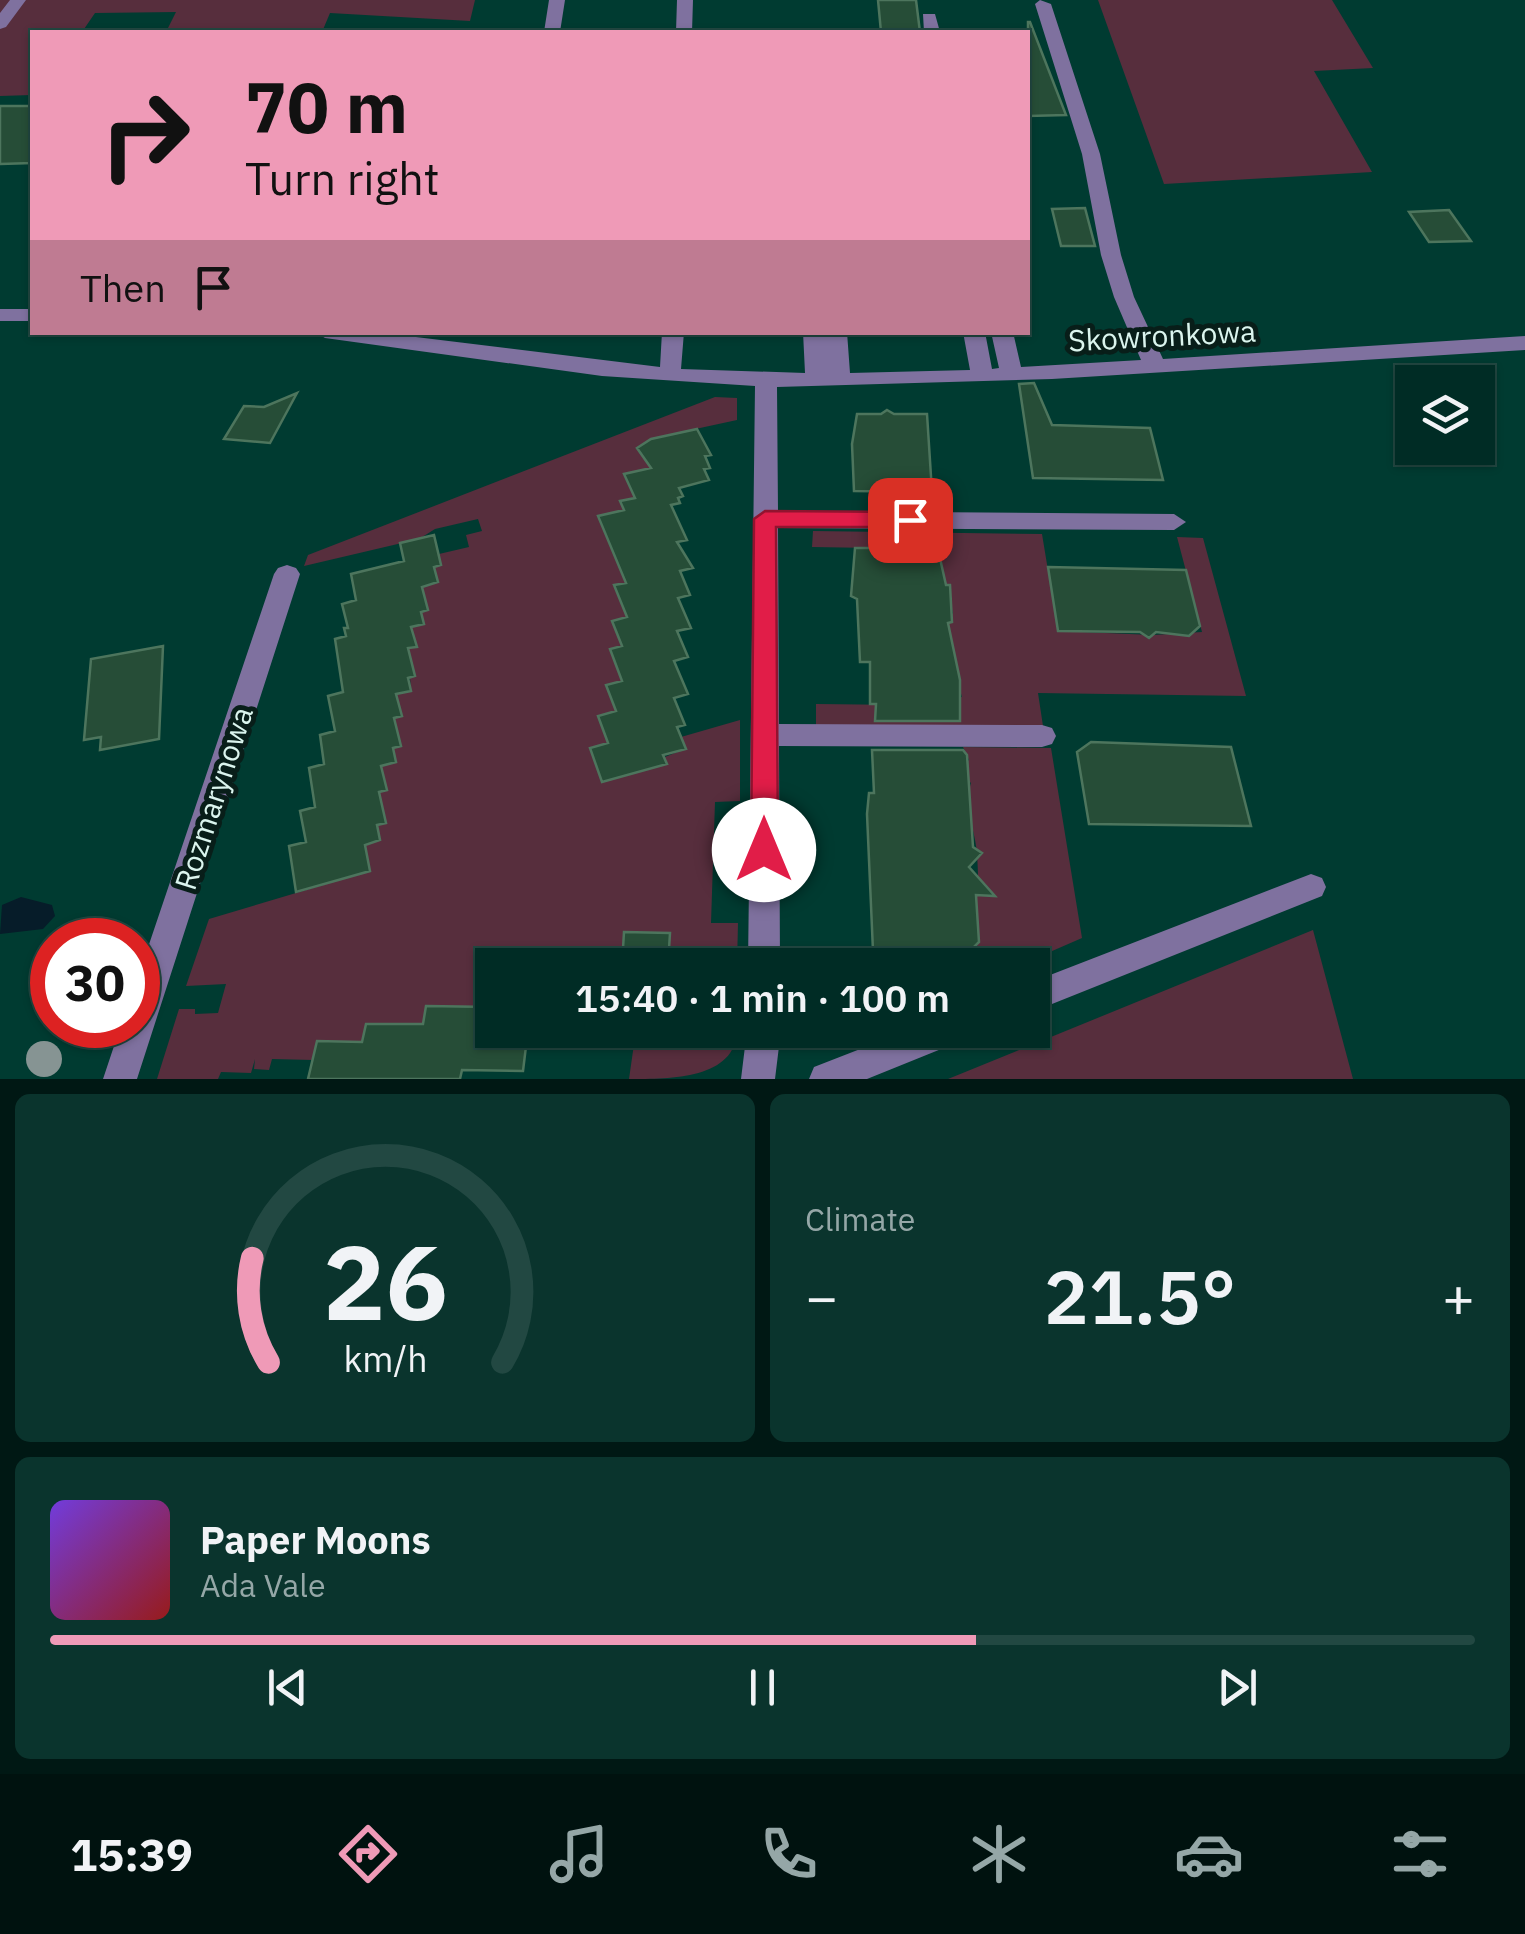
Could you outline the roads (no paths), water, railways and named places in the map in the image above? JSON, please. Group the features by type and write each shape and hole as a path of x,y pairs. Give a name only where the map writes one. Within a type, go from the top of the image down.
{"street":[{"path":"0,24 18,0"},
{"path":"552,30 558,0"},
{"path":"684,30 685,0"},
{"path":"1043,4 1091,154 1120,283 1155,366"},
{"path":"0,315 30,314"},
{"path":"670,375 673,335"},
{"path":"814,335 816,380"},
{"path":"836,335 840,380"},
{"path":"975,335 982,375"},
{"path":"1003,335 1012,373"},
{"name":"Skowronkowa","path":"375,336 498,344 670,375 766,380 982,375 1525,343"},
{"path":"764,948 766,380"},
{"path":"765,519 1174,522"},
{"name":"Rozmarynowa","path":"120,1079 287,574"},
{"path":"765,735 1042,736"},
{"path":"1050,990 1312,887"},
{"path":"758,1079 762,1048"},
{"path":"826,1079 904,1048"}],"water":[{"path":"21,897 52,905 55,916 30,918 30,931 0,934 2,905"}]}
